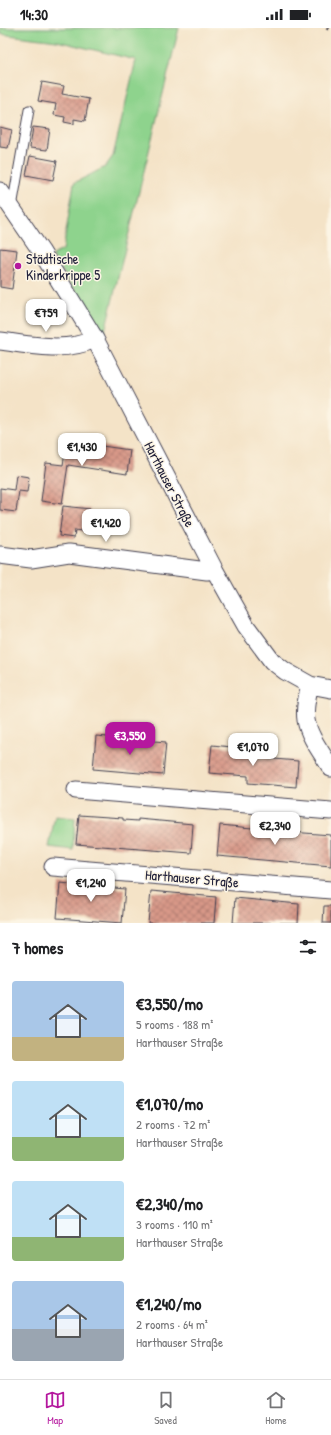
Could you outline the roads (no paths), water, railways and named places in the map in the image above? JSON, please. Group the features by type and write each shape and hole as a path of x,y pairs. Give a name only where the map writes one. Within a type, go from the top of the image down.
{"street":[{"name":"Harthauser Straße","path":"5,202 41,251 95,339 214,569 246,626 272,661 285,671 310,685 331,689"},
{"path":"0,341 43,347 69,347 95,339"},
{"path":"0,555 32,559 69,553 207,570 214,569"},
{"path":"310,685 306,700 306,720 310,731 331,768"},
{"path":"76,790 331,811"},
{"name":"Harthauser Straße","path":"53,867 331,890"}],"lane":[{"path":"5,202 29,110"}],"place":[{"name":"Städtische Kinderkrippe 5","path":"18,266"}]}
